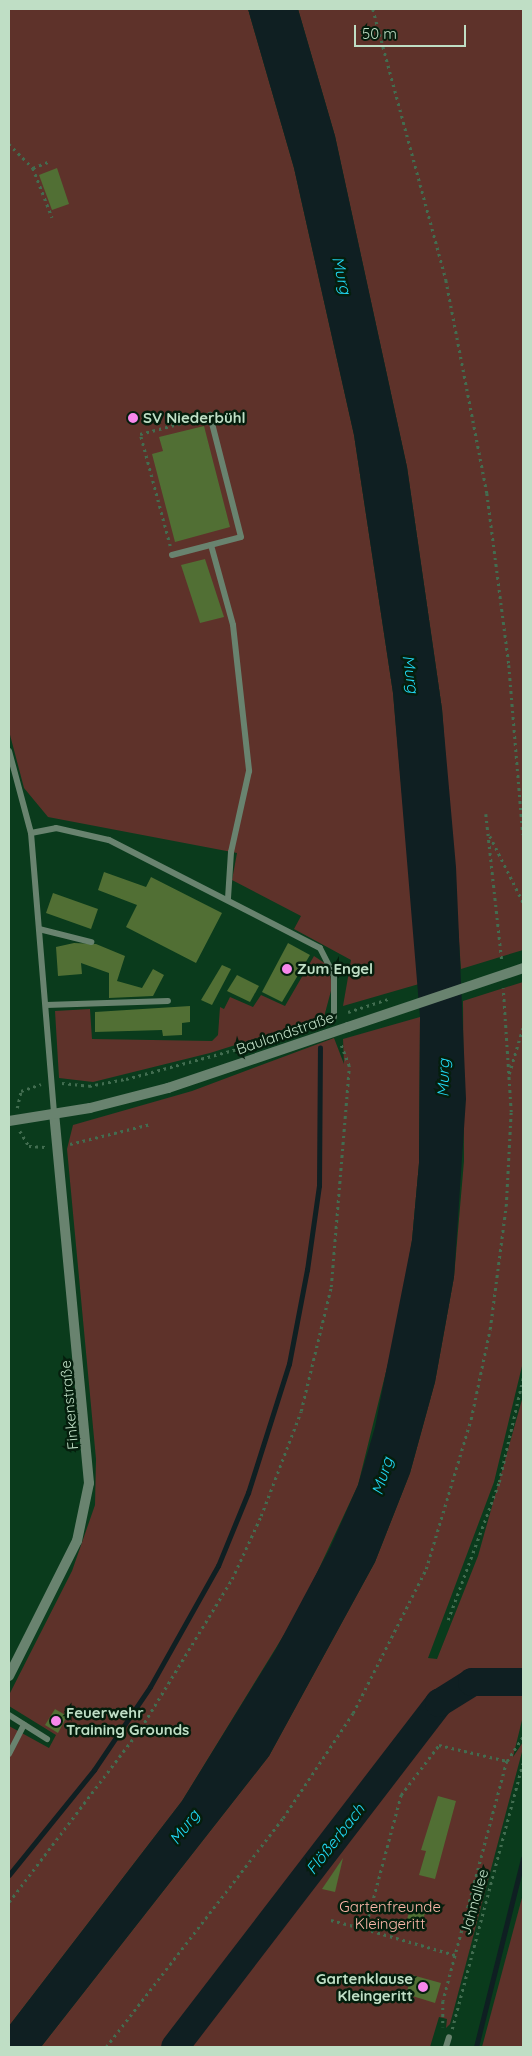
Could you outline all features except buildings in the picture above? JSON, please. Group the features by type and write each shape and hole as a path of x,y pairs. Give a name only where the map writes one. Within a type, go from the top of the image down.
{"street":[{"name":"Baulandstraße","path":"13,1120 54,1115 168,1088 523,968"},
{"name":"Finkenstraße","path":"9,1676 77,1541 89,1483 54,1115"}],"lane":[{"path":"172,555 241,537 210,415"},
{"path":"211,545 233,625 249,771 231,852 228,899"},
{"path":"9,751 31,832 54,1115"},
{"path":"31,832 56,828 109,840 228,899 320,948 334,976 334,1018"},
{"path":"39,929 91,942"},
{"path":"46,1005 168,1000"},
{"path":"9,1715 47,1739"},
{"path":"9,1754 24,1725"},
{"path":"446,2047 449,2037"}],"path":[{"path":"373,9 446,280 487,493 509,665 523,834"},
{"path":"9,144 33,168 52,217"},
{"path":"33,168 50,161"},
{"path":"172,555 140,434 210,415"},
{"path":"486,814 502,966"},
{"path":"489,834 523,902"},
{"path":"106,2047 283,1818 353,1713 426,1569 471,1419 490,1329 506,1206 508,1075 503,976"},
{"path":"508,1075 523,1027"},
{"path":"9,1902 141,1728 232,1579 297,1419 331,1287 340,1209 348,1066 335,1032"},
{"path":"151,1124 58,1147 29,1146 21,1137 13,1120 16,1102 21,1091 52,1084 89,1086 126,1079 249,1046"},
{"path":"448,1620 498,1482 523,1378"},
{"path":"449,2037 443,2028 443,2001 507,1761 523,1736"},
{"path":"365,1929 401,1795 439,1744 507,1761"},
{"name":"Jahnallee","path":"449,2037 523,1763"},
{"path":"331,1920 456,1955"}],"green space":[{"path":"9,9 248,9 294,168 354,435 393,693 419,984 343,1006 351,960 294,929 301,916 232,880 237,853 48,817 24,788 9,731"},
{"path":"298,9 523,9 523,950 461,969 442,709 407,467 335,136"},
{"path":"314,956 329,966 332,987 324,1017 210,1053 93,1082 59,1078 55,1011 90,1009 92,1039 212,1041 218,1035 220,1007 224,1009 230,997 253,1007 261,995 285,1006"},
{"path":"523,982 523,1362 494,1482 428,1658 437,1659 478,1556 523,1396 523,1676 488,1672 470,1678 451,1687 426,1709 168,2047 41,2047 269,1756 375,1562 410,1473 435,1382 454,1277 464,1161 463,1001"},
{"path":"420,1017 419,1163 412,1240 399,1319 358,1485 301,1607 182,1801 9,2026 9,1726 49,1748 56,1735 9,1706 9,1695 72,1571 95,1505 96,1459 67,1149 73,1125 192,1091 334,1038 344,1064 343,1039"},
{"name":"Gartenfreunde Kleingeritt","path":"504,1683 523,1686 523,1716 513,1757 523,1742 523,1748 450,2024 446,2028 447,2019 439,2017 430,2047 179,2047 442,1707 471,1687"},
{"path":"523,1894 523,2047 482,2047"}],"water":[{"name":"Murg","path":"248,9 298,9 335,136 407,467 442,709 456,867 466,1099 454,1277 435,1382 410,1473 375,1562 269,1756 41,2047 9,2047 9,2026 182,1801 276,1649 330,1548 358,1485 375,1427 412,1240 419,1163 420,1017 393,693 354,435 294,168"}],"waterway":[{"path":"9,1875 94,1770 150,1687 218,1566 248,1493 289,1364 307,1270 319,1186 320,1048"},
{"name":"Flößerbach","path":"175,2047 439,1703 472,1682 523,1682"},
{"path":"476,2047 523,1859"}],"place":[{"name":"SV Niederbühl","path":"133,418"},
{"name":"Zum Engel","path":"287,969"},
{"name":"Feuerwehr Training Grounds","path":"56,1721"},
{"name":"Gartenklause Kleingeritt","path":"423,1987"}]}
